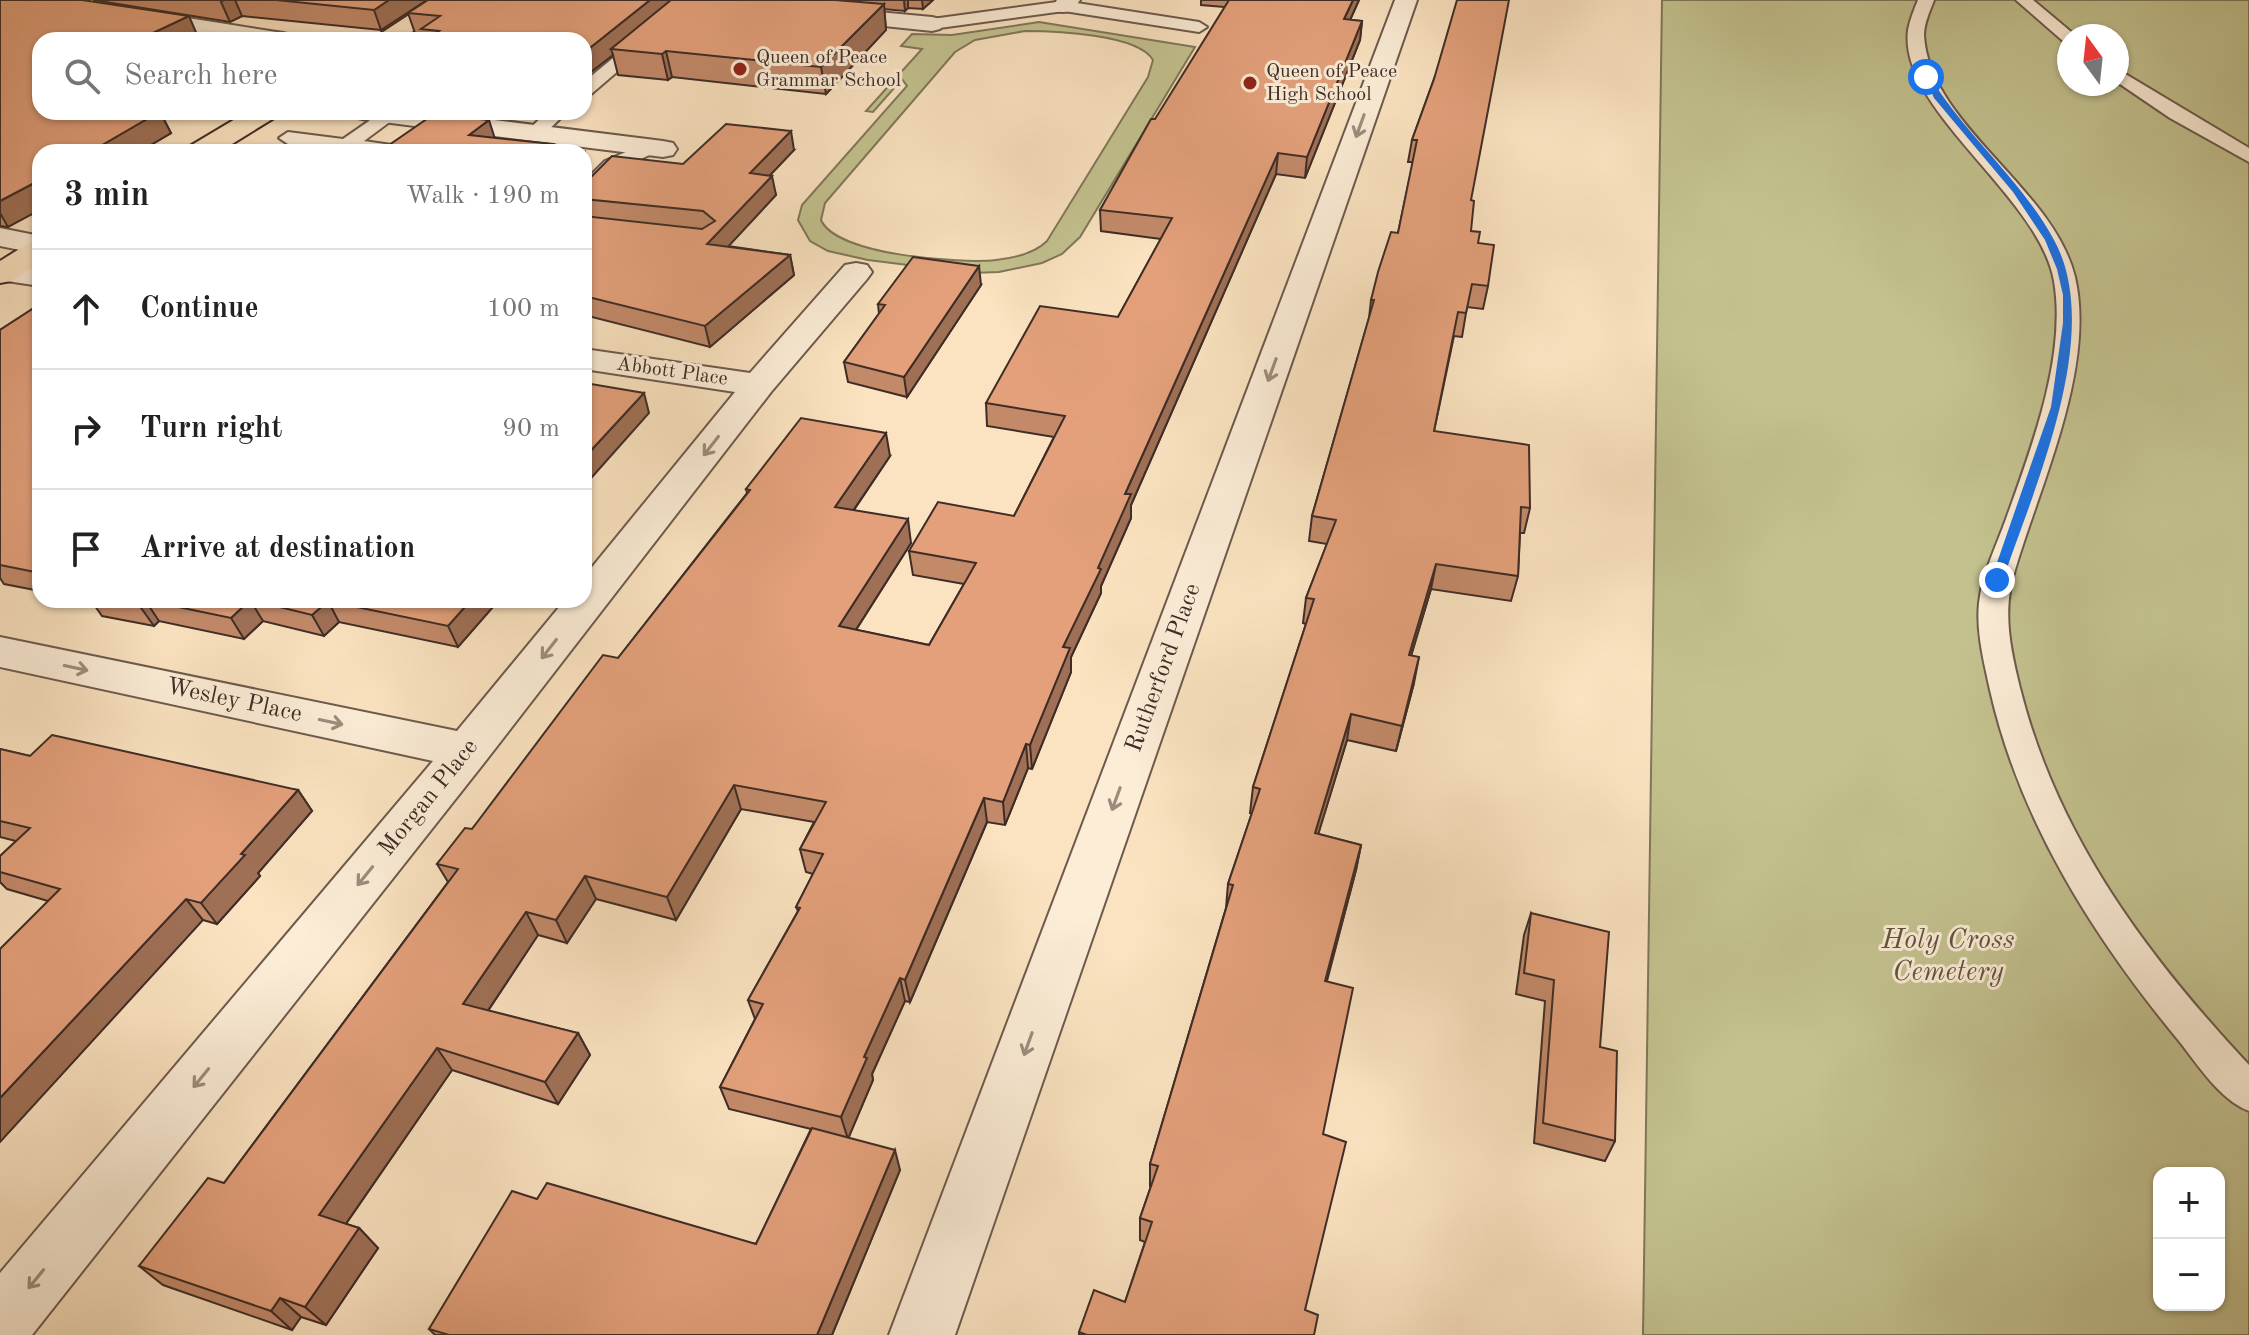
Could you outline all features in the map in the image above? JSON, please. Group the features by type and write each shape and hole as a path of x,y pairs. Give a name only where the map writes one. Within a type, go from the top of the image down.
{"main road":[{"path":"396,32 448,0"},
{"path":"213,144 252,120"},
{"path":"2,273 32,253"}],"street":[{"path":"30,0 231,32"},
{"path":"93,11 115,0"},
{"name":"Rutherford Place","path":"922,1335 1406,0"},
{"path":"803,12 932,24"},
{"path":"433,120 656,148"},
{"path":"0,237 32,246"},
{"name":"Morgan Place","path":"592,595 759,385 856,272"},
{"path":"2,273 32,276"},
{"name":"Abbott Place","path":"592,360 759,385"},
{"name":"Morgan Place","path":"0,1323 582,608"},
{"name":"Wesley Place","path":"0,652 468,751"}],"lane":[{"path":"1926,0 1916,31 1926,77 1937,96 2016,190 2050,240 2068,295 2068,323 2056,407 1997,580 1990,614 2005,700 2040,800 2111,922 2152,981 2207,1049 2249,1093"},
{"path":"2024,0 2057,28"},
{"path":"932,24 1066,3 1199,27"},
{"path":"592,84 657,30"},
{"path":"2129,82 2176,114 2249,156"},
{"path":"346,144 371,120"},
{"path":"534,133 549,120"},
{"path":"288,138 320,144"},
{"path":"592,185 612,165 656,148"}],"green space":[{"name":"Holy Cross Cemetery","path":"1662,0 2249,0 2249,1335 1643,1335"},
{"path":"1039,22 1195,47 1080,237 1062,254 1042,263 999,272 972,273 868,260 828,251 810,241 798,220 802,205 907,86 902,79 873,112 866,111 922,49 901,46 912,34 952,35","holes":["1025,31 1114,39 1131,44 1153,60 1148,77 1047,241 1030,252 1010,258 979,261 901,255 850,242 831,232 821,220 825,203 955,52 975,40"]}],"building":[{"path":"0,0 82,0 189,16 155,32 32,32 32,120 145,120 104,144 32,144 32,184 0,201"},
{"path":"276,0 389,0 374,10"},
{"path":"428,0 650,0 592,46 592,32 437,32 421,29 440,16 408,13"},
{"path":"671,0 835,0 884,4 821,67 666,51 662,54 611,49"},
{"path":"1229,0 1353,0 1344,19 1362,21 1307,157 1278,153 1125,494 1131,494 1098,568 1101,569 1063,647 1070,648 1030,745 1026,744 1003,802 984,798 905,980 900,978 864,1057 867,1058 841,1117 720,1087 763,1004 748,1000 800,908 796,907 823,854 800,849 826,802 734,785 667,897 585,876 556,920 526,912 463,1004 578,1033 545,1082 437,1048 319,1215 359,1228 305,1307 280,1298 271,1311 139,1266 208,1178 224,1183 458,869 437,864 465,828 472,829 603,655 618,658 750,490 746,489 801,418 886,433 835,507 908,519 839,626 929,645 976,563 909,551 938,502 1014,516 1065,416 986,403 1040,306 1118,317 1172,218 1100,210 1151,119 1155,119"},
{"path":"1457,0 1509,0 1471,200 1474,201 1471,231 1480,232 1478,243 1494,245 1488,286 1472,284 1466,313 1458,312 1434,431 1529,445 1530,508 1521,507 1518,576 1436,564 1409,655 1419,657 1402,726 1351,714 1315,833 1361,845 1325,981 1353,988 1323,1134 1346,1142 1305,1310 1318,1315 1314,1335 1087,1335 1079,1332 1094,1290 1125,1302 1152,1222 1140,1218 1158,1166 1150,1164 1233,885 1228,884 1260,789 1253,787 1314,599 1306,598 1336,520 1312,516 1374,300 1371,300 1378,272 1391,232 1398,233 1417,140 1412,140"},
{"path":"425,120 489,120 469,135 553,144 391,144"},
{"path":"726,124 791,131 750,173 772,176 707,244 790,255 705,326 592,298 592,217 702,229 715,221 703,211 592,200 592,176 612,156 683,164"},
{"path":"913,257 979,266 904,377 844,362 885,305 878,304"},
{"path":"32,309 32,571 0,565 0,330"},
{"path":"592,384 644,393 592,449"},
{"path":"183,608 242,608 231,618"},
{"path":"284,608 320,608 312,615"},
{"path":"362,608 464,608 448,626"},
{"path":"52,735 298,790 201,903 186,899 0,1098 0,949 60,889 0,872 0,856 30,828 0,821 0,749 30,756"},
{"path":"1531,913 1609,932 1600,1047 1617,1051 1615,1141 1543,1123 1554,980 1524,973"},
{"path":"812,1128 895,1150 817,1335 449,1335 429,1329 512,1191 537,1199 547,1183 756,1244"}],"place":[{"name":"Queen of Peace Grammar School","path":"740,69"},
{"name":"Queen of Peace High School","path":"1250,83"}],"route":[{"path":"1926,77 1937,96 2016,190 2050,240 2068,295 2068,323 2056,407 1997,580"}]}
